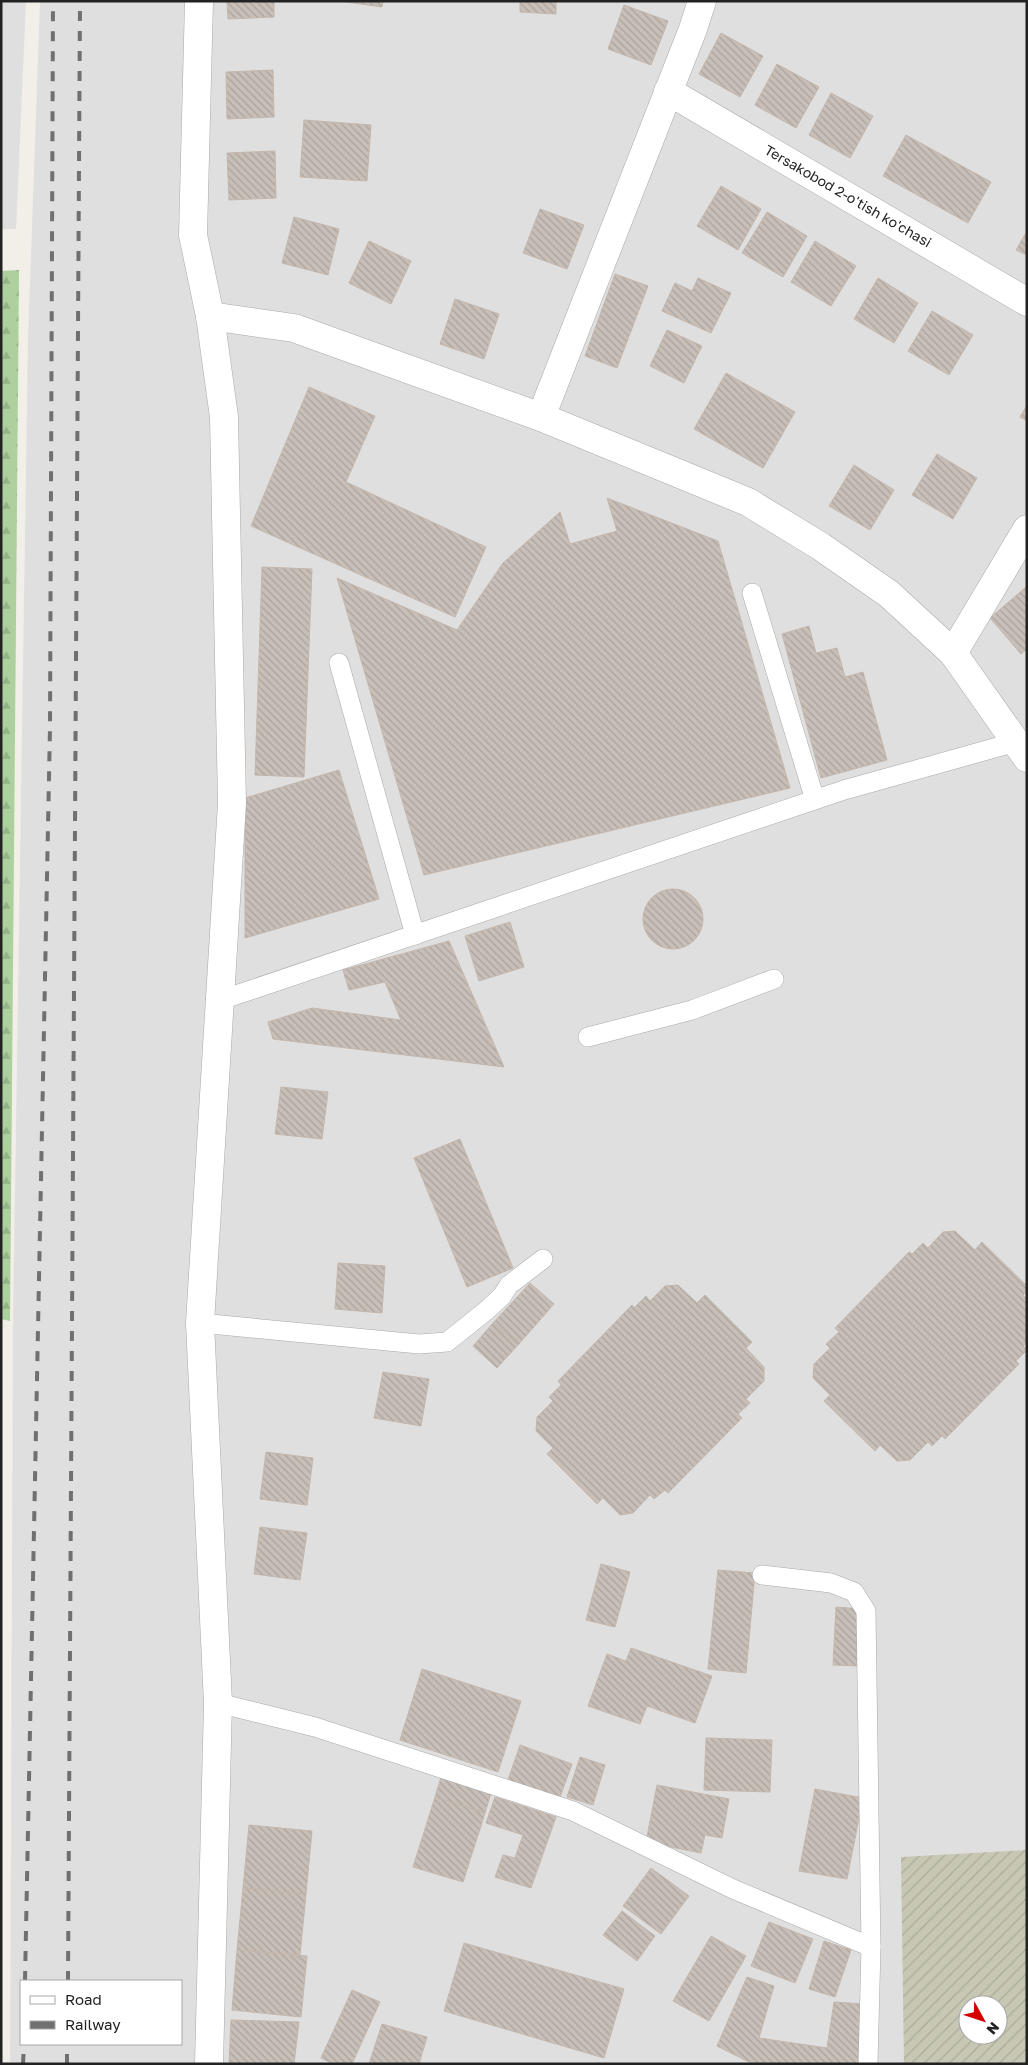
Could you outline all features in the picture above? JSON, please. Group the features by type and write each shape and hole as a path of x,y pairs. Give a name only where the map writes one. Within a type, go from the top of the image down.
{"street":[{"path":"199,1 193,235 210,316 224,417 232,803 200,1323 218,1703 209,2064"},
{"path":"541,416 702,1"},
{"name":"Tersakobod 2-o'tish ko'chasi","path":"668,91 1027,302"},
{"path":"210,316 294,328 541,416 748,502 820,546 889,594 954,653 1021,750"},
{"path":"954,653 1027,528"}],"lane":[{"path":"752,593 815,800"},
{"path":"339,664 415,935"},
{"path":"220,998 233,996 844,790 1021,750"},
{"path":"588,1037 692,1010 774,979"},
{"path":"200,1323 419,1344 447,1342 487,1310 509,1285 543,1259"},
{"path":"762,1575 831,1583 854,1592 866,1611 872,1947 868,2064"},
{"path":"218,1703 315,1727 573,1811 733,1890 872,1947"}],"shaded area":[{"path":"1,1 26,1 16,229 1,229"},
{"path":"40,1 1027,1 1027,2064 10,2064 13,1322 28,340"},
{"path":"1027,1850 1027,2064 904,2064 901,1857"}],"green space":[{"path":"19,270 10,1321 1,1319 1,271"}],"building":[{"path":"227,1 274,1 274,17 228,19"},
{"path":"340,1 383,1 382,7"},
{"path":"520,1 556,1 556,14 520,12"},
{"path":"624,5 668,21 651,65 608,49"},
{"path":"721,33 763,56 740,97 699,74"},
{"path":"777,64 819,87 796,128 755,105"},
{"path":"273,70 274,117 227,119 226,72"},
{"path":"831,93 873,116 850,158 809,135"},
{"path":"304,120 371,125 367,181 300,177"},
{"path":"906,135 991,182 968,223 883,176"},
{"path":"275,151 276,198 229,200 227,153"},
{"path":"721,186 761,209 738,250 697,226"},
{"path":"540,209 584,225 567,269 523,253"},
{"path":"767,212 807,236 783,277 742,253"},
{"path":"294,217 339,229 328,275 282,263"},
{"path":"1027,231 1027,255 1016,250"},
{"path":"369,241 411,261 391,304 349,283"},
{"path":"815,241 856,266 831,306 791,282"},
{"path":"615,274 648,286 617,368 585,356"},
{"path":"698,278 731,293 711,333 662,311 675,283 692,291"},
{"path":"878,278 918,303 894,343 854,319"},
{"path":"455,299 499,314 484,359 440,344"},
{"path":"932,311 973,335 949,375 908,351"},
{"path":"667,330 702,346 684,383 650,366"},
{"path":"726,373 795,412 763,468 694,429"},
{"path":"309,387 375,416 346,482 486,547 455,617 251,526"},
{"path":"1027,405 1027,421 1020,417"},
{"path":"937,454 977,478 953,519 912,495"},
{"path":"854,465 894,490 870,530 829,506"},
{"path":"607,498 718,541 790,788 424,875 337,578 457,630 503,563 560,512 570,544 617,531"},
{"path":"262,567 312,569 304,777 255,775"},
{"path":"1026,587 1027,649 1021,654 990,618"},
{"path":"809,626 816,653 837,648 845,677 863,672 887,760 821,778 782,634"},
{"path":"339,770 379,899 245,938 245,798"},
{"path":"673,889 690,894 698,902 703,919 698,936 690,944 673,949 656,944 648,936 643,919 648,902 656,894"},
{"path":"510,922 524,967 479,981 465,936"},
{"path":"449,941 504,1067 273,1039 268,1022 312,1008 401,1020 385,982 349,990 343,970"},
{"path":"281,1087 328,1092 322,1139 275,1134"},
{"path":"460,1139 513,1268 467,1287 414,1158"},
{"path":"955,1231 975,1250 982,1242 1027,1286 1027,1291 1023,1295 1027,1299 1027,1342 1023,1346 1027,1350 1016,1361 1019,1364 945,1439 942,1436 932,1446 928,1442 910,1460 897,1461 880,1445 875,1451 824,1401 830,1395 813,1378 814,1364 830,1348 826,1344 839,1332 835,1328 909,1252 912,1254 923,1243 928,1248 943,1232"},
{"path":"338,1263 385,1266 382,1313 335,1309"},
{"path":"530,1283 554,1304 518,1345 493,1323"},
{"path":"678,1285 697,1303 705,1295 752,1342 746,1348 764,1367 764,1381 746,1399 750,1403 738,1414 742,1418 668,1493 665,1490 654,1499 650,1495 633,1513 620,1515 603,1498 597,1504 547,1454 553,1448 536,1431 537,1417 553,1401 549,1397 561,1385 558,1381 632,1305 634,1308 646,1296 650,1301 665,1286"},
{"path":"493,1323 518,1345 497,1368 473,1346"},
{"path":"383,1372 429,1379 421,1426 374,1418"},
{"path":"266,1452 313,1458 307,1505 260,1499"},
{"path":"260,1527 307,1533 300,1580 254,1574"},
{"path":"601,1564 630,1572 615,1627 586,1620"},
{"path":"718,1570 755,1573 746,1673 708,1669"},
{"path":"836,1607 862,1609 858,1666 833,1665"},
{"path":"631,1648 712,1676 695,1723 647,1706 640,1724 588,1706 607,1654 626,1661"},
{"path":"422,1669 521,1701 498,1772 400,1740"},
{"path":"706,1738 772,1740 770,1792 704,1790"},
{"path":"520,1745 572,1764 559,1800 507,1783"},
{"path":"580,1757 605,1765 593,1805 567,1797"},
{"path":"442,1774 492,1790 485,1813 435,1797"},
{"path":"657,1785 729,1799 722,1838 705,1835 701,1853 646,1842"},
{"path":"815,1789 863,1798 847,1879 799,1871"},
{"path":"435,1797 485,1813 463,1882 413,1867"},
{"path":"495,1797 556,1817 531,1888 495,1877 503,1855 515,1858 523,1835 486,1823"},
{"path":"249,1825 312,1831 306,1894 243,1888"},
{"path":"651,1868 689,1896 661,1934 623,1906"},
{"path":"243,1888 306,1894 300,1955 237,1950"},
{"path":"622,1911 655,1936 637,1961 603,1935"},
{"path":"769,1922 813,1939 795,1983 751,1966"},
{"path":"711,1936 746,1956 709,2021 673,2001"},
{"path":"824,1941 851,1950 835,1997 809,1989"},
{"path":"464,1943 624,1989 604,2058 444,2011"},
{"path":"237,1950 307,1956 301,2017 232,2010"},
{"path":"747,1977 774,1986 759,2038 827,2048 834,2002 863,2004 859,2064 753,2064 717,2046"},
{"path":"352,1990 380,2002 352,2064 333,2064 321,2058"},
{"path":"231,2020 299,2022 294,2064 229,2064"},
{"path":"382,2024 427,2037 419,2064 369,2064"}],"railway":[{"path":"25,1980 50,727 53,1"},
{"path":"68,1980 80,1"},
{"path":"23,2064 24,2045"},
{"path":"67,2045 67,2064"}]}
